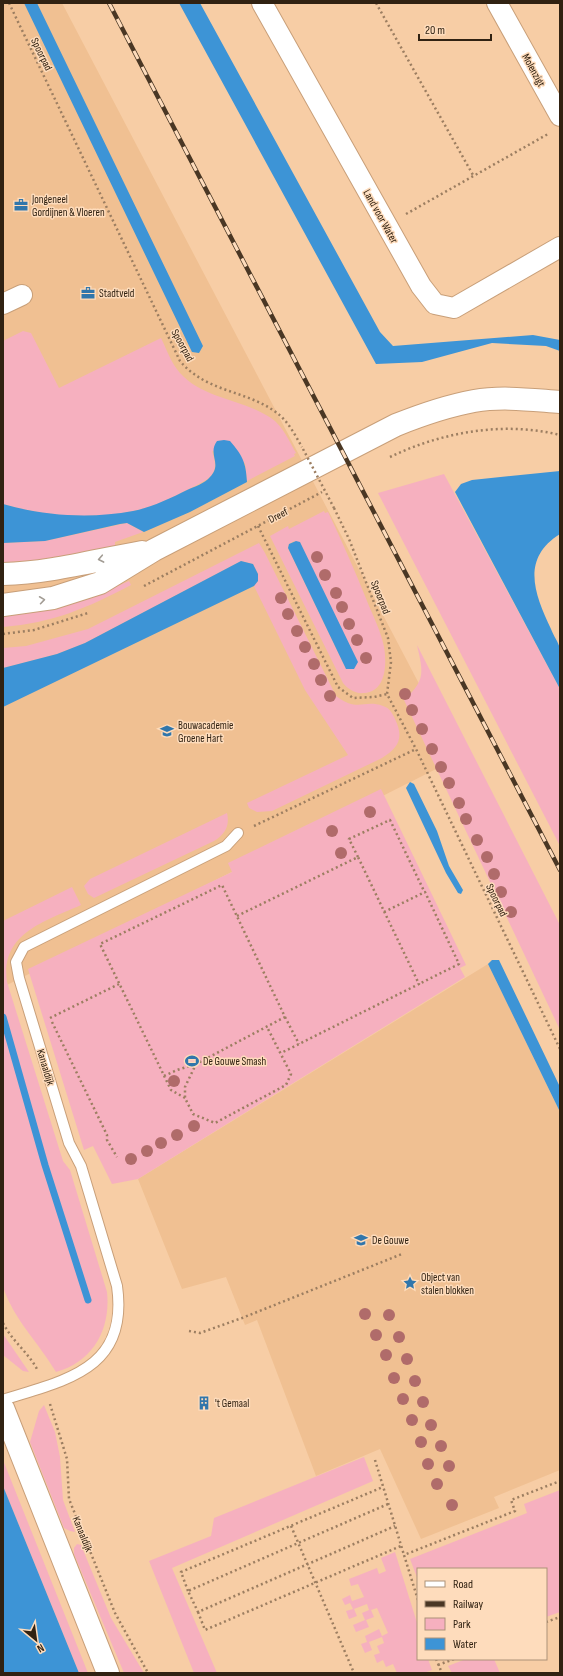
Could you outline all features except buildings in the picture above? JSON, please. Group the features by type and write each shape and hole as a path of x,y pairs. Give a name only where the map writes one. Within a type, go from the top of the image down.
{"main road":[{"path":"3,605 53,598 76,592 100,583 154,550 396,425 430,412 475,401 512,399 559,402"},
{"path":"3,574 52,570 100,559 154,550"},
{"path":"3,1408 108,1673"}],"street":[{"name":"Land voor Water","path":"262,3 421,286 435,304 454,308 560,247"},
{"name":"Molenzigt","path":"497,3 557,124"},
{"path":"3,304 22,295"}],"lane":[{"name":"Kanaaldijk","path":"3,1400 82,1372 104,1352 115,1328 119,1300 117,1286 81,1166 68,1143 19,978 16,962 24,947 226,846 238,834"}],"path":[{"name":"Spoorpad","path":"8,3 180,361 187,370 204,381 265,405 277,413 290,426 303,449 349,538 388,638 391,662 387,694 416,748 560,1049"},
{"path":"376,3 473,175"},
{"path":"386,225 557,124"},
{"path":"384,459 432,440 469,432 508,429 546,432 560,435"},
{"name":"Dreef","path":"143,586 328,488"},
{"path":"258,526 338,687 353,698 374,697 387,694"},
{"path":"3,634 34,630 72,620 90,612"},
{"path":"238,834 416,748"},
{"path":"281,1053 460,964 390,820 349,839 419,984"},
{"path":"237,916 358,857"},
{"path":"185,1098 171,1090 100,944 222,885 299,1044"},
{"path":"384,912 424,892"},
{"path":"117,1157 107,1140 107,1135 50,1017 119,984"},
{"path":"164,1076 196,1064 286,1017"},
{"path":"196,1064 186,1087 185,1098 193,1114 215,1122 286,1085 291,1074 268,1027"},
{"path":"188,1331 200,1333 242,1318 402,1254"},
{"name":"Kanaaldijk","path":"3,1323 8,1333 33,1360 45,1386 67,1459 69,1499 115,1613 148,1673"},
{"path":"375,1460 417,1597"},
{"path":"404,1555 515,1511 511,1500 560,1481"},
{"path":"383,1487 181,1572 205,1630 401,1546"},
{"path":"188,1590 388,1504"},
{"path":"291,1526 354,1673"},
{"path":"198,1612 395,1526"},
{"path":"547,1622 560,1617"},
{"path":"436,1660 441,1672 436,1673"},
{"path":"438,1665 451,1660"}],"shaded area":[{"path":"3,3 62,3 458,758 3,987"},
{"name":"De Gouwe","path":"488,964 560,1112 560,1470 494,1497 499,1508 421,1539 380,1449 316,1476 257,1320 245,1325 226,1277 182,1289 138,1179"}],"green space":[{"path":"23,331 31,333 59,388 161,338 174,365 189,382 212,394 248,407 271,418 279,425 285,434 296,453 294,454 295,456 247,481 245,463 212,451 215,467 214,472 207,480 154,505 140,510 117,514 84,516 51,514 3,504 3,341"},
{"path":"444,474 560,689 560,846 378,493"},
{"path":"324,511 325,513 328,512 353,567 383,641 385,669 381,682 377,688 361,693 349,689 343,683 270,536 288,526 289,529","holes":["294,541 346,669 288,548 289,544"]},
{"path":"127,523 143,532 115,542 115,546 87,553 46,560 3,562 3,543 45,541"},
{"path":"259,543 336,696 350,704 376,704 383,706 389,709 393,715 398,726 398,742 388,754 382,758 272,811 257,812 249,808 247,803 348,755 305,690 254,586 258,581 258,574 253,564 241,561 85,643 57,654 3,668 3,648 26,646 88,629"},
{"path":"129,581 131,585 99,601 69,613 38,622 3,627 3,614 113,588"},
{"path":"417,645 560,925 560,1030 404,700 416,687 421,675 421,662"},
{"name":"De Gouwe Smash","path":"381,789 466,965 460,968 465,977 138,1179 112,1184 93,1146 84,1150 28,969 232,872 228,863"},
{"path":"227,813 228,822 226,829 221,836 214,841 94,898 88,894 84,886 90,879"},
{"path":"72,887 81,905 40,923 28,931 18,940 11,952 7,965 7,982 63,1161 70,1170 107,1292 106,1319 97,1342 80,1360 69,1367 56,1372 20,1321 3,1287 3,921"},
{"path":"3,1334 29,1372 23,1371 3,1355"},
{"path":"44,1405 55,1432 60,1457 63,1500 75,1532 64,1528 30,1442 39,1411"},
{"path":"364,1457 373,1481 172,1568 217,1673 194,1673 149,1561 211,1536 214,1518"},
{"path":"3,1460 88,1673 79,1673 3,1486"},
{"path":"560,1490 560,1612 547,1617 547,1568 417,1568 417,1577 410,1559 527,1513 524,1504"},
{"path":"77,1544 81,1545 111,1618 144,1673 124,1673 74,1554 74,1548"},
{"path":"395,1552 417,1623 417,1660 428,1660 432,1670 424,1673 397,1673 393,1664 386,1667 383,1660 377,1663 374,1655 380,1653 377,1646 384,1643 382,1637 369,1642 372,1650 365,1653 361,1644 367,1642 365,1636 379,1629 382,1636 388,1633 377,1608 371,1610 374,1617 366,1620 369,1627 356,1632 353,1625 365,1620 362,1613 369,1610 367,1604 354,1609 357,1616 349,1619 346,1611 353,1609 350,1603 345,1605 342,1599 350,1595 352,1601 364,1597 358,1584 351,1586 349,1579 377,1568 379,1574 386,1571 381,1558"},
{"path":"463,1660 494,1660 500,1673 452,1673 448,1666"}],"water":[{"path":"24,3 37,3 203,346 199,353 192,352"},
{"path":"179,3 200,3 380,332 393,346 533,335 560,340 560,351 546,346 492,343 422,362 376,364"},
{"path":"217,441 230,441 241,456 245,465 247,482 190,512 144,532 127,523 45,541 3,543 3,504 51,514 68,515 101,515 140,510 199,485 208,479 214,472 215,467 214,446"},
{"path":"560,471 560,534 547,544 539,555 535,566 534,578 540,603 560,649 560,689 455,492 461,484 472,480"},
{"path":"296,541 300,542 358,662 354,669 346,669 288,548 289,544"},
{"path":"241,561 253,564 258,574 258,581 254,586 3,707 3,668 57,654 85,643"},
{"path":"410,782 414,784 437,831 449,866 463,890 461,894 458,893 446,873 406,788"},
{"path":"492,960 499,960 560,1087 560,1112 488,964"},
{"path":"3,1486 79,1673 3,1673"}],"waterway":[{"path":"3,1017 45,1165 88,1300"}],"railway":[{"path":"109,3 560,870"}],"place":[{"name":"Jongeneel Gordijnen & Vloeren","path":"21,205"},
{"name":"Stadtveld","path":"88,293"},
{"name":"Bouwacademie Groene Hart","path":"167,731"},
{"name":"De Gouwe Smash","path":"192,1061"},
{"name":"De Gouwe","path":"361,1240"},
{"name":"Object van stalen blokken","path":"410,1283"},
{"name":"'t Gemaal","path":"204,1403"}]}
